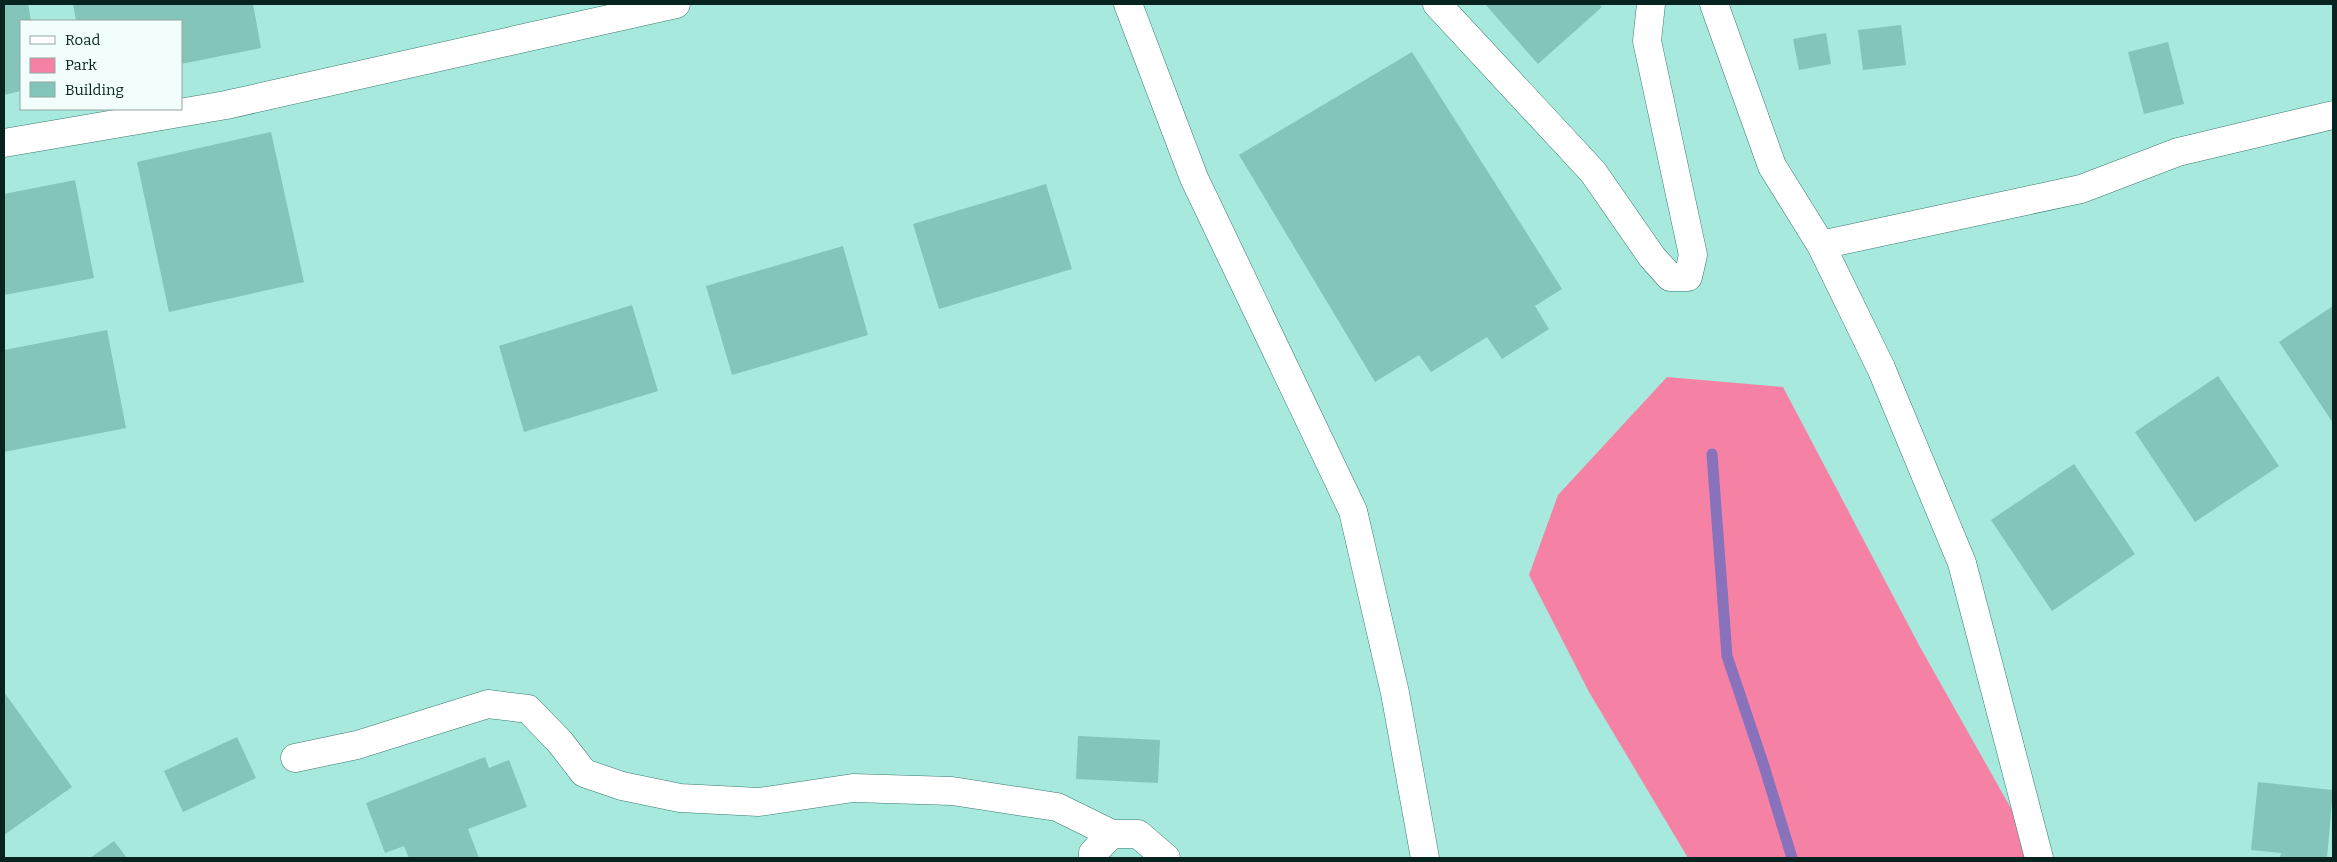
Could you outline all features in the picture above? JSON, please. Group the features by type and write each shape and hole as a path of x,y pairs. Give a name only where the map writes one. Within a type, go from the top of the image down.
{"street":[{"path":"4,143 226,105 676,4"},
{"path":"1128,4 1194,178 1353,511 1395,693 1425,858"},
{"path":"1437,4 1593,172 1652,256 1670,277 1688,277 1692,255 1647,41 1651,4"},
{"path":"1714,4 1772,166 1821,244 1881,368 1962,562 2038,858"},
{"path":"1821,244 2080,189 2178,152 2333,115"},
{"path":"295,758 357,745 488,704 528,709 560,742 584,774 622,786 680,798 758,802 853,788 952,791 1057,808 1112,834 1138,834 1166,858"},
{"path":"1093,858 1093,853 1112,834"}],"green space":[{"path":"1667,377 1783,387 1920,647 2039,858 1688,858 1589,692 1529,575 1558,495"}],"building":[{"path":"4,4 28,4 31,20 20,20 20,91 4,95"},
{"path":"73,4 253,4 261,48 182,64 182,20 76,20"},
{"path":"1485,4 1599,4 1602,7 1538,64"},
{"path":"1901,25 1906,65 1863,70 1858,30"},
{"path":"1826,33 1831,64 1799,70 1793,39"},
{"path":"2168,42 2184,104 2144,114 2128,52"},
{"path":"1412,52 1562,289 1535,306 1549,329 1502,359 1487,337 1431,372 1419,355 1375,382 1239,155"},
{"path":"271,132 304,282 169,312 137,162"},
{"path":"75,180 94,278 4,295 4,194"},
{"path":"1046,184 1072,269 939,309 913,224"},
{"path":"843,246 868,335 732,375 706,286"},
{"path":"632,305 658,391 524,432 499,346"},
{"path":"2333,306 2333,423 2279,342"},
{"path":"107,330 126,428 4,452 4,350"},
{"path":"2218,376 2279,466 2195,522 2135,432"},
{"path":"2074,464 2135,554 2052,611 1991,520"},
{"path":"4,692 72,787 4,835"},
{"path":"1078,736 1160,740 1158,783 1076,779"},
{"path":"237,737 256,778 183,812 164,771"},
{"path":"485,757 489,768 509,760 527,807 468,829 479,858 409,858 404,846 385,853 366,803"},
{"path":"2258,782 2333,790 2327,858 2280,858 2281,853 2251,850"},
{"path":"114,841 127,858 90,858"}],"waterway":[{"path":"1712,454 1727,656 1764,766 1792,858"}]}
